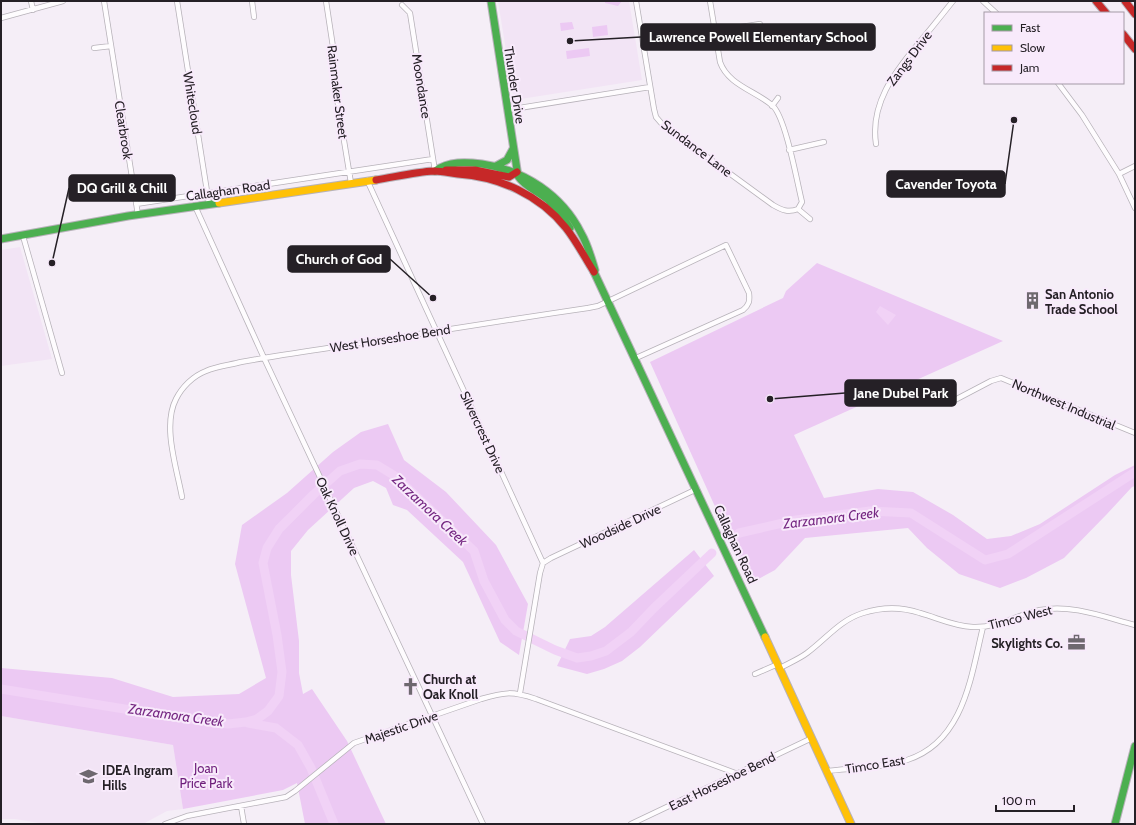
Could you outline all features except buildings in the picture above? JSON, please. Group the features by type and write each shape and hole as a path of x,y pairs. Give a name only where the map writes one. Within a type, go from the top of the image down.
{"main road":[{"name":"Thunder Drive","path":"491,1 517,172"},
{"path":"1096,1 1105,12"},
{"path":"1125,1 1135,14"},
{"path":"1124,35 1135,49"},
{"path":"496,166 504,164 507,161 513,149"},
{"name":"Callaghan Road","path":"438,172 446,165 460,163 496,166 517,172 544,188 567,210 579,228 592,258 596,275"},
{"path":"438,172 448,169 468,169 509,177 517,172 520,181 547,200 561,214 580,242 586,260"},
{"name":"Callaghan Road","path":"1,239 195,206 367,180 438,172 477,175 511,185 524,192 554,215 565,228 596,275 697,489 851,824"},
{"path":"1115,824 1135,746"}],"street":[{"path":"31,1 33,10"},
{"path":"1,18 64,1"},
{"name":"Clearbrook","path":"104,1 138,215"},
{"name":"Whitecloud","path":"178,1 209,204"},
{"path":"252,1 254,17"},
{"name":"Rainmaker Street","path":"326,1 333,47 334,74 351,183"},
{"name":"Sundance Lane","path":"636,1 656,117 666,128 773,205 789,211 798,209"},
{"path":"710,1 720,62 725,73 772,106 782,123 802,202 798,209 810,219"},
{"name":"Zangs Drive","path":"876,144 875,134 877,113 885,89 899,67 953,1"},
{"path":"983,1 995,12"},
{"name":"Moondance","path":"402,5 410,13 433,159 438,172"},
{"path":"715,31 760,24"},
{"path":"94,48 111,46"},
{"path":"1059,84 1082,115 1119,174 1135,208"},
{"path":"507,110 650,87"},
{"path":"772,106 778,98"},
{"path":"789,150 824,142"},
{"name":"Callaghan Road","path":"136,204 433,159"},
{"path":"1119,174 1135,166"},
{"name":"Silvercrest Drive","path":"367,180 543,563"},
{"name":"Oak Knoll Drive","path":"195,206 264,358 483,824"},
{"path":"23,236 62,372"},
{"name":"West Horseshoe Bend","path":"182,497 170,435 170,414 176,398 189,381 206,371 216,367 264,358 588,308 609,301 726,245 749,293 750,298 748,306 743,310 636,358"},
{"name":"Northwest Industrial","path":"950,402 991,381 1001,378 1135,433"},
{"name":"Woodside Drive","path":"543,563 697,489"},
{"path":"520,694 540,572 543,563"},
{"name":"Timco West","path":"755,674 802,656 844,622 863,613 875,610 905,609 919,612 956,625 983,627 1007,622 1039,610 1055,608 1074,609 1135,625"},
{"name":"Timco East","path":"826,771 888,764 906,760 922,753 937,742 952,724 962,706 983,627"},
{"name":"Majestic Drive","path":"165,824 187,816 286,797 302,786 350,746 361,740 490,696 502,694 520,694 738,774"},
{"name":"East Horseshoe Bend","path":"631,824 812,738"},
{"path":"241,806 244,824"}],"shaded area":[{"path":"498,1 629,1 642,80 514,100"},
{"path":"20,247 52,359 1,366 1,250"},
{"path":"880,306 896,315 888,325 876,312"},
{"name":"IDEA Ingram Hills","path":"1,716 173,745 183,809 167,811 143,824 45,824 15,819 1,819"}],"green space":[{"path":"605,1 622,1 618,6 605,3"},
{"path":"572,22 574,29 561,31 560,23"},
{"path":"607,25 608,35 593,37 592,27"},
{"path":"589,48 590,56 567,59 566,51"},
{"path":"817,263 1003,341 794,435 824,498 878,489 913,492 953,515 987,539 1011,536 1040,524 1115,475 1135,465 1135,486 1132,487 1064,558 1026,578 1000,588 959,574 927,548 908,528 805,538 775,570 751,583 650,362 783,298 786,291"},
{"name":"Joan Price Park","path":"388,424 404,460 446,492 496,545 528,604 519,655 500,642 463,562 407,510 393,505 386,488 373,481 354,488 308,530 291,551 291,575 299,641 299,673 303,694 312,689 347,741 386,824 305,824 297,783 283,790 183,809 173,745 1,716 1,668 112,678 173,697 239,694 266,678 235,564 242,525 287,493 333,452 361,432"},
{"path":"694,550 714,576 640,647 622,661 604,669 587,674 557,666 570,639 591,636 605,627"}],"waterway":[{"name":"Zarzamora Creek","path":"1,689 180,718 228,724 257,719 268,711 279,696 282,672 277,635 263,563 267,548 279,529 314,494 340,471 360,464 377,465 395,476 474,551 484,581 505,620 516,631 555,650 577,658 591,656 606,651 631,632 712,553"},
{"name":"Zarzamora Creek","path":"732,539 739,533 796,520 870,511 911,513 985,560 1008,554 1135,472"},
{"path":"248,723 276,728 298,745 311,768 334,824"}],"traffic: fast":[{"path":"491,1 518,176 524,183 551,203 570,228"},
{"path":"496,166 507,160 513,149"},
{"path":"435,171 446,165 452,164 482,164 513,172 540,186 552,196 573,219 586,242 595,270"},
{"path":"1,239 128,216 219,203"},
{"path":"594,272 765,637"},
{"path":"1115,824 1135,746"}],"traffic: slow":[{"path":"219,203 376,180"},
{"path":"765,637 851,824"}],"traffic: jam":[{"path":"1096,1 1105,12"},
{"path":"1125,1 1135,14"},
{"path":"1124,35 1135,49"},
{"path":"446,170 475,170 509,177 517,172"},
{"path":"376,180 412,173 434,171 474,176 504,184 531,197 556,216 570,233 594,272"}],"place":[{"name":"Lawrence Powell Elementary School","path":"570,41"},
{"name":"Cavender Toyota","path":"1014,120"},
{"name":"DQ Grill & Chill","path":"52,263"},
{"name":"Church of God","path":"433,298"},
{"name":"San Antonio Trade School","path":"1032,301"},
{"name":"Jane Dubel Park","path":"770,399"},
{"name":"Skylights Co.","path":"1076,643"},
{"name":"Church at Oak Knoll","path":"410,686"},
{"name":"IDEA Ingram Hills","path":"89,777"}]}
